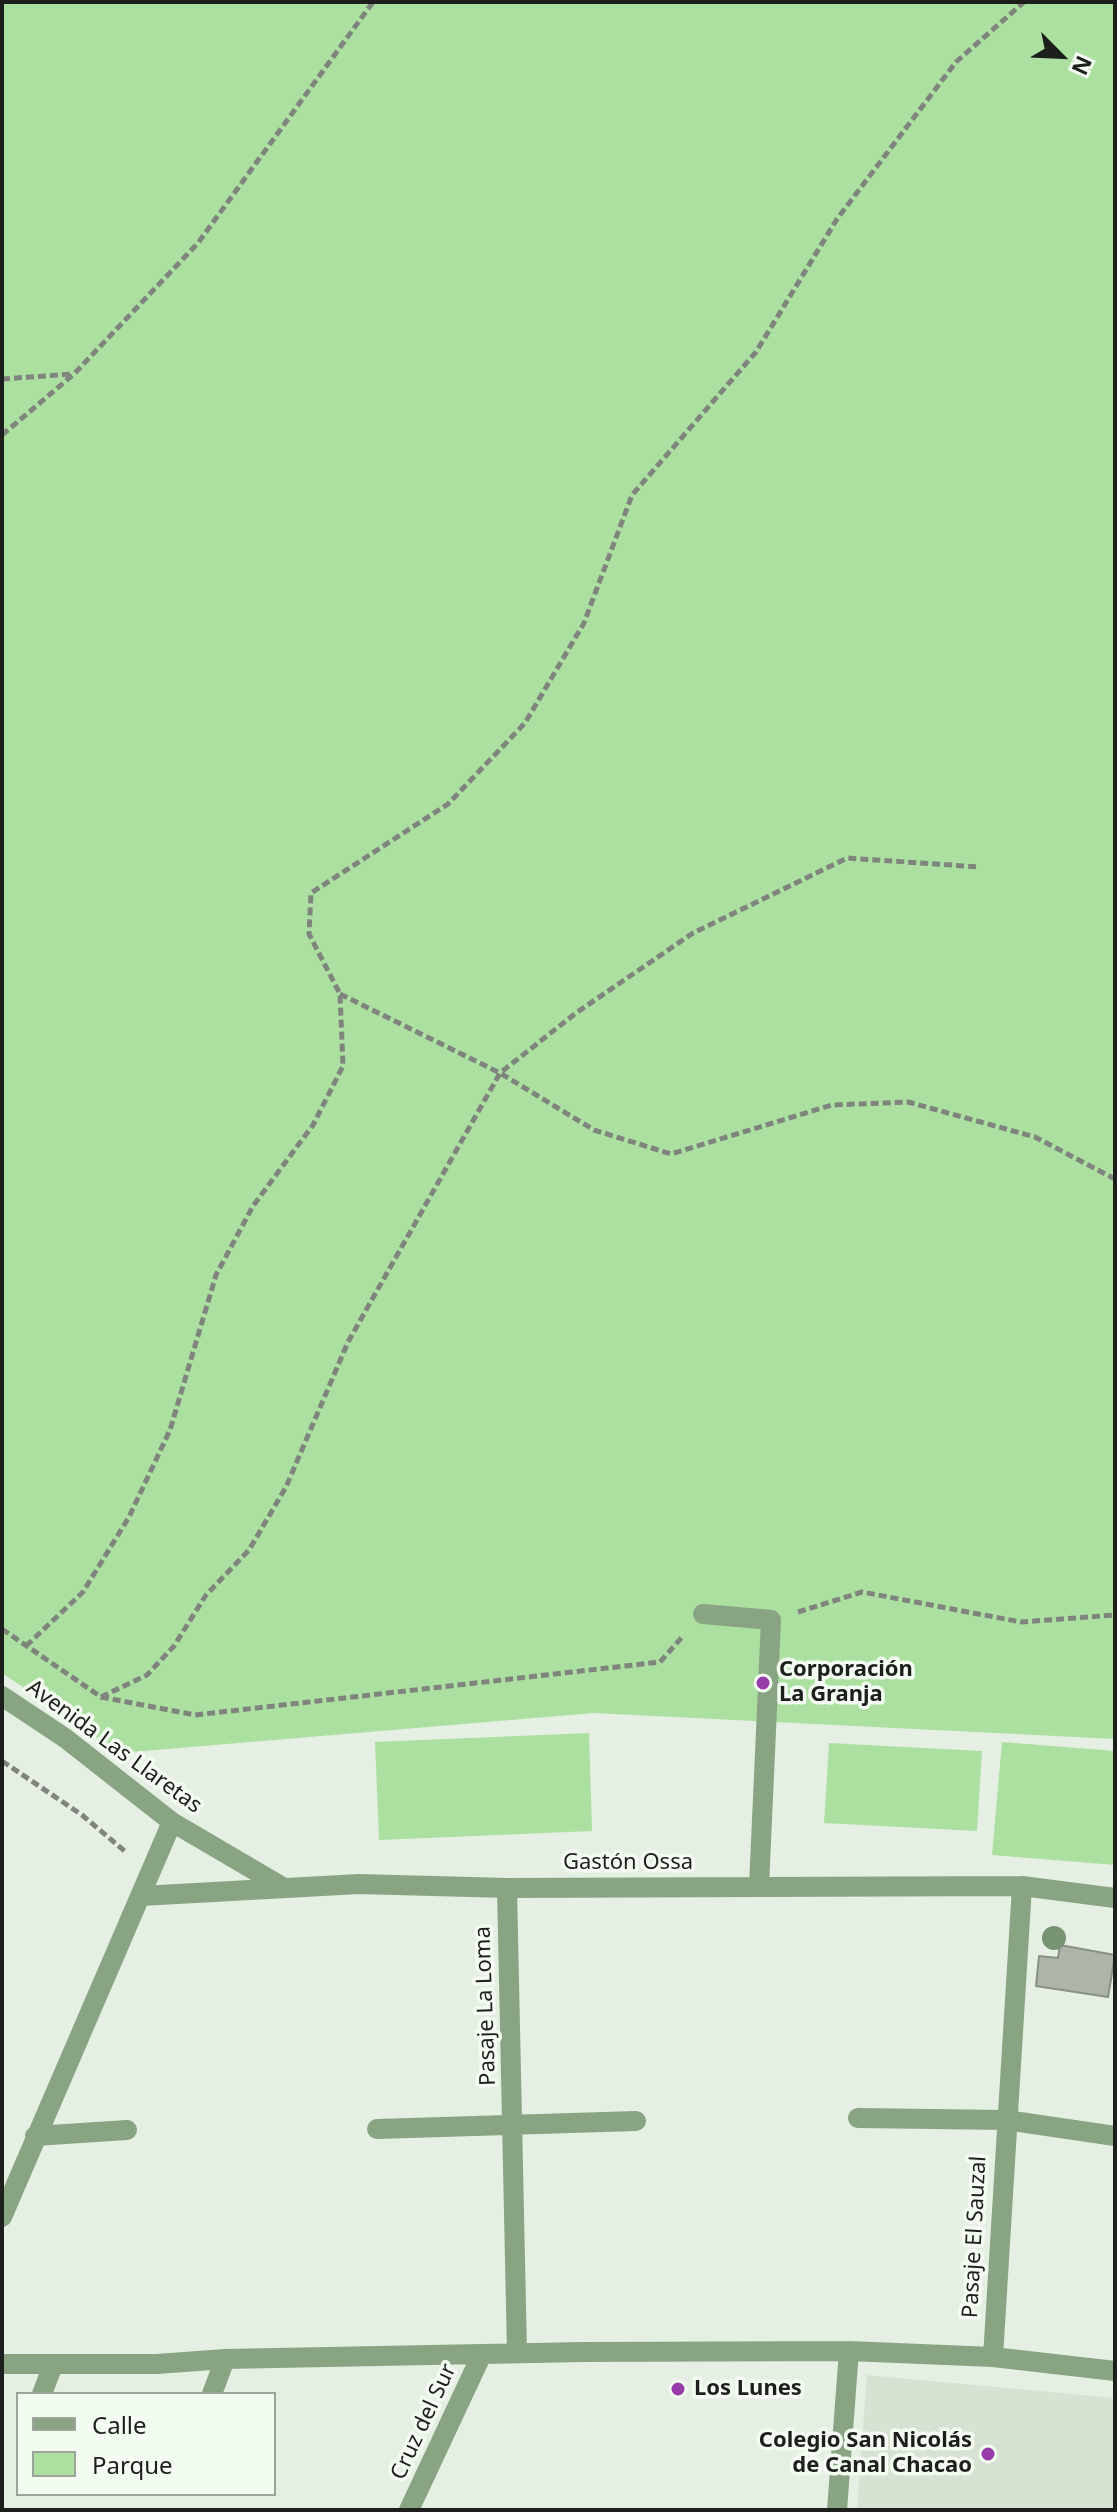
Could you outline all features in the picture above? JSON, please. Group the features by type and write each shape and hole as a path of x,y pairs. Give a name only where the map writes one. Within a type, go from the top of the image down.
{"street":[{"path":"703,1614 771,1620 759,1886"},
{"name":"Avenida Las Llaretas","path":"2,1696 65,1738 172,1822 281,1886"},
{"path":"2,2217 172,1822"},
{"name":"Gastón Ossa","path":"141,1896 281,1886 1022,1886 1115,1898"},
{"name":"Pasaje El Sauzal","path":"993,2357 1022,1886"},
{"name":"Pasaje La Loma","path":"507,1888 517,2353"},
{"path":"858,2118 1006,2120 1115,2136"},
{"path":"377,2129 636,2121"},
{"path":"35,2136 127,2130"},
{"path":"837,2510 849,2351"},
{"path":"2,2364 157,2364 225,2359 517,2353 849,2351 993,2357 1115,2371"},
{"name":"Cruz del Sur","path":"409,2510 482,2354"},
{"path":"213,2392 225,2359"},
{"path":"43,2392 53,2365"}],"path":[{"path":"2,435 74,374 198,243 373,2"},
{"path":"26,1646 83,1592 129,1517 170,1430 216,1275 253,1206 313,1125 343,1066 340,994 309,934 311,893 448,804 525,723 584,623 632,495 756,352 837,219 956,62 1024,2"},
{"path":"2,379 74,374"},
{"path":"101,1697 147,1675 174,1646 206,1595 249,1550 286,1487 348,1342 500,1073 576,1013 693,933 847,858 980,867"},
{"path":"340,994 500,1073 594,1130 671,1154 832,1105 908,1102 1035,1137 1115,1179"},
{"path":"771,1620 862,1592 1021,1622 1115,1615"},
{"path":"2,1629 101,1697 195,1715 660,1662 703,1614"},
{"path":"2,1761 82,1815 150,1871"}],"shaded area":[{"name":"Colegio San Nicolás de Canal Chacao","path":"867,2375 1115,2398 1115,2510 857,2510"}],"green space":[{"path":"2,2 1115,2 1115,1739 594,1713 120,1753 2,1673"},
{"path":"589,1733 592,1831 379,1840 375,1742"},
{"path":"1002,1742 1115,1751 1115,1865 992,1855"},
{"path":"829,1743 982,1751 977,1831 824,1823"}],"building":[{"path":"1060,1945 1115,1955 1108,1997 1036,1986 1039,1956 1058,1958"}],"place":[{"name":"Corporación La Granja","path":"763,1683"},
{"name":"Los Lunes","path":"678,2389"},
{"name":"Colegio San Nicolás de Canal Chacao","path":"988,2454"}]}
